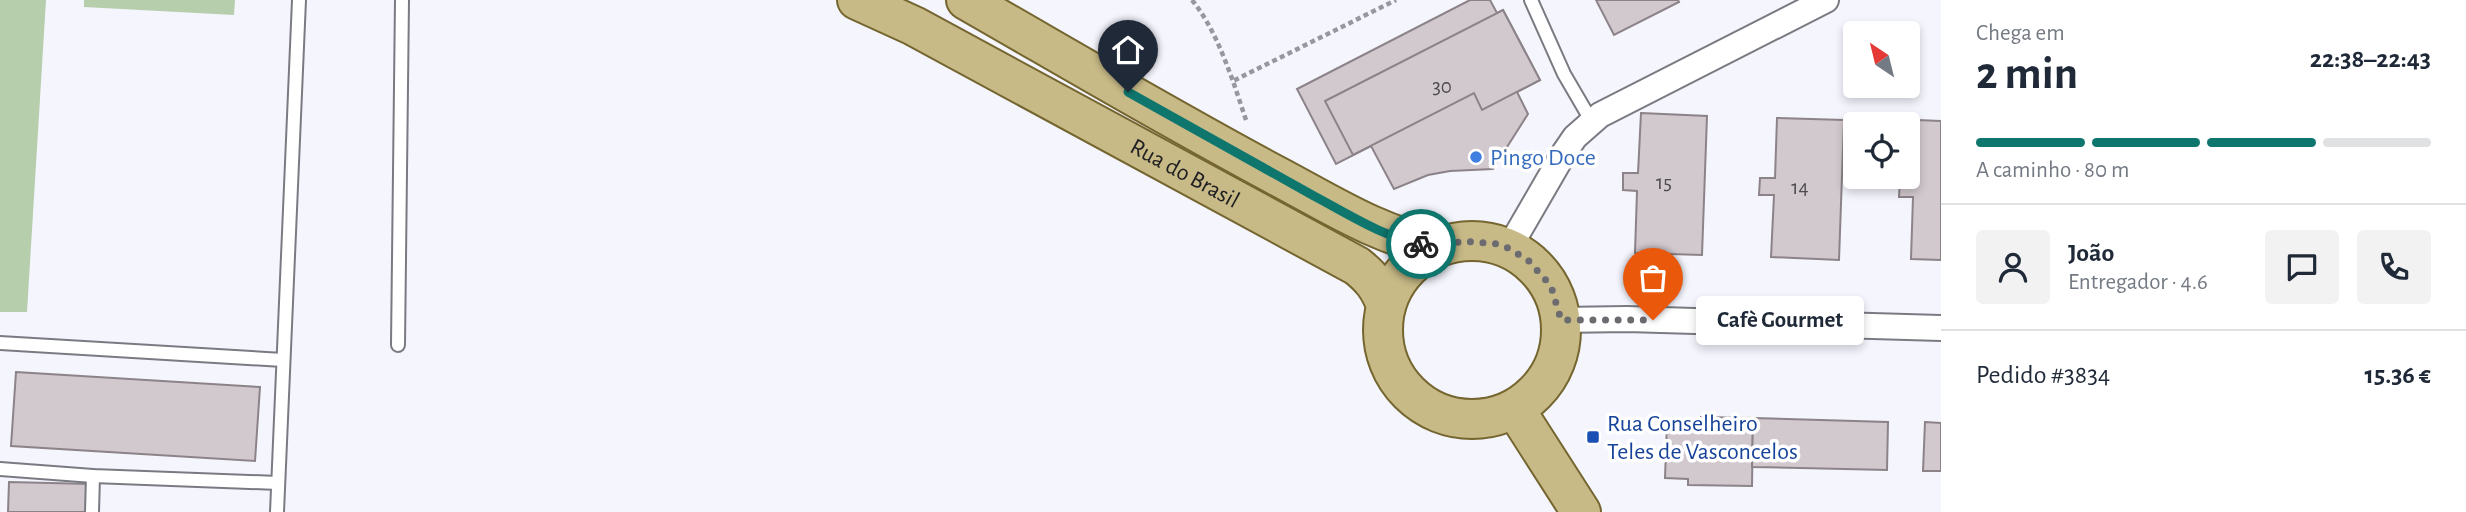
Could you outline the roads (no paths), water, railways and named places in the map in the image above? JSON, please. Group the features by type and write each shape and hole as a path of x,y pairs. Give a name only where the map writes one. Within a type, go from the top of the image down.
{"main road":[{"name":"Rua do Brasil","path":"966,0 1243,158 1376,229 1400,239 1438,247"},
{"name":"Rua do Brasil","path":"865,2 1357,266 1371,277 1380,289 1386,305"},
{"path":"1463,241 1497,244 1528,260 1551,286 1561,320 1558,355 1542,386 1515,409 1481,419 1446,416 1415,400 1393,373 1383,340 1386,305 1402,274 1438,247 1463,241"},
{"path":"1515,409 1581,512"}],"street":[{"path":"1508,248 1563,153 1575,137 1592,122 1616,106 1826,0"},
{"path":"1561,320 1627,319 1941,328"}],"lane":[{"path":"277,512 299,0"},
{"path":"398,345 402,0"},
{"path":"1531,0 1564,74 1592,122"},
{"path":"0,342 284,360"},
{"path":"0,469 93,476 278,483"},
{"path":"92,512 93,476"}],"place":[{"name":"Pingo Doce","path":"1476,157"},
{"name":"Cafè Gourmet","path":"1653,320"},
{"name":"Rua Conselheiro Teles de Vasconcelos","path":"1593,437"}]}
